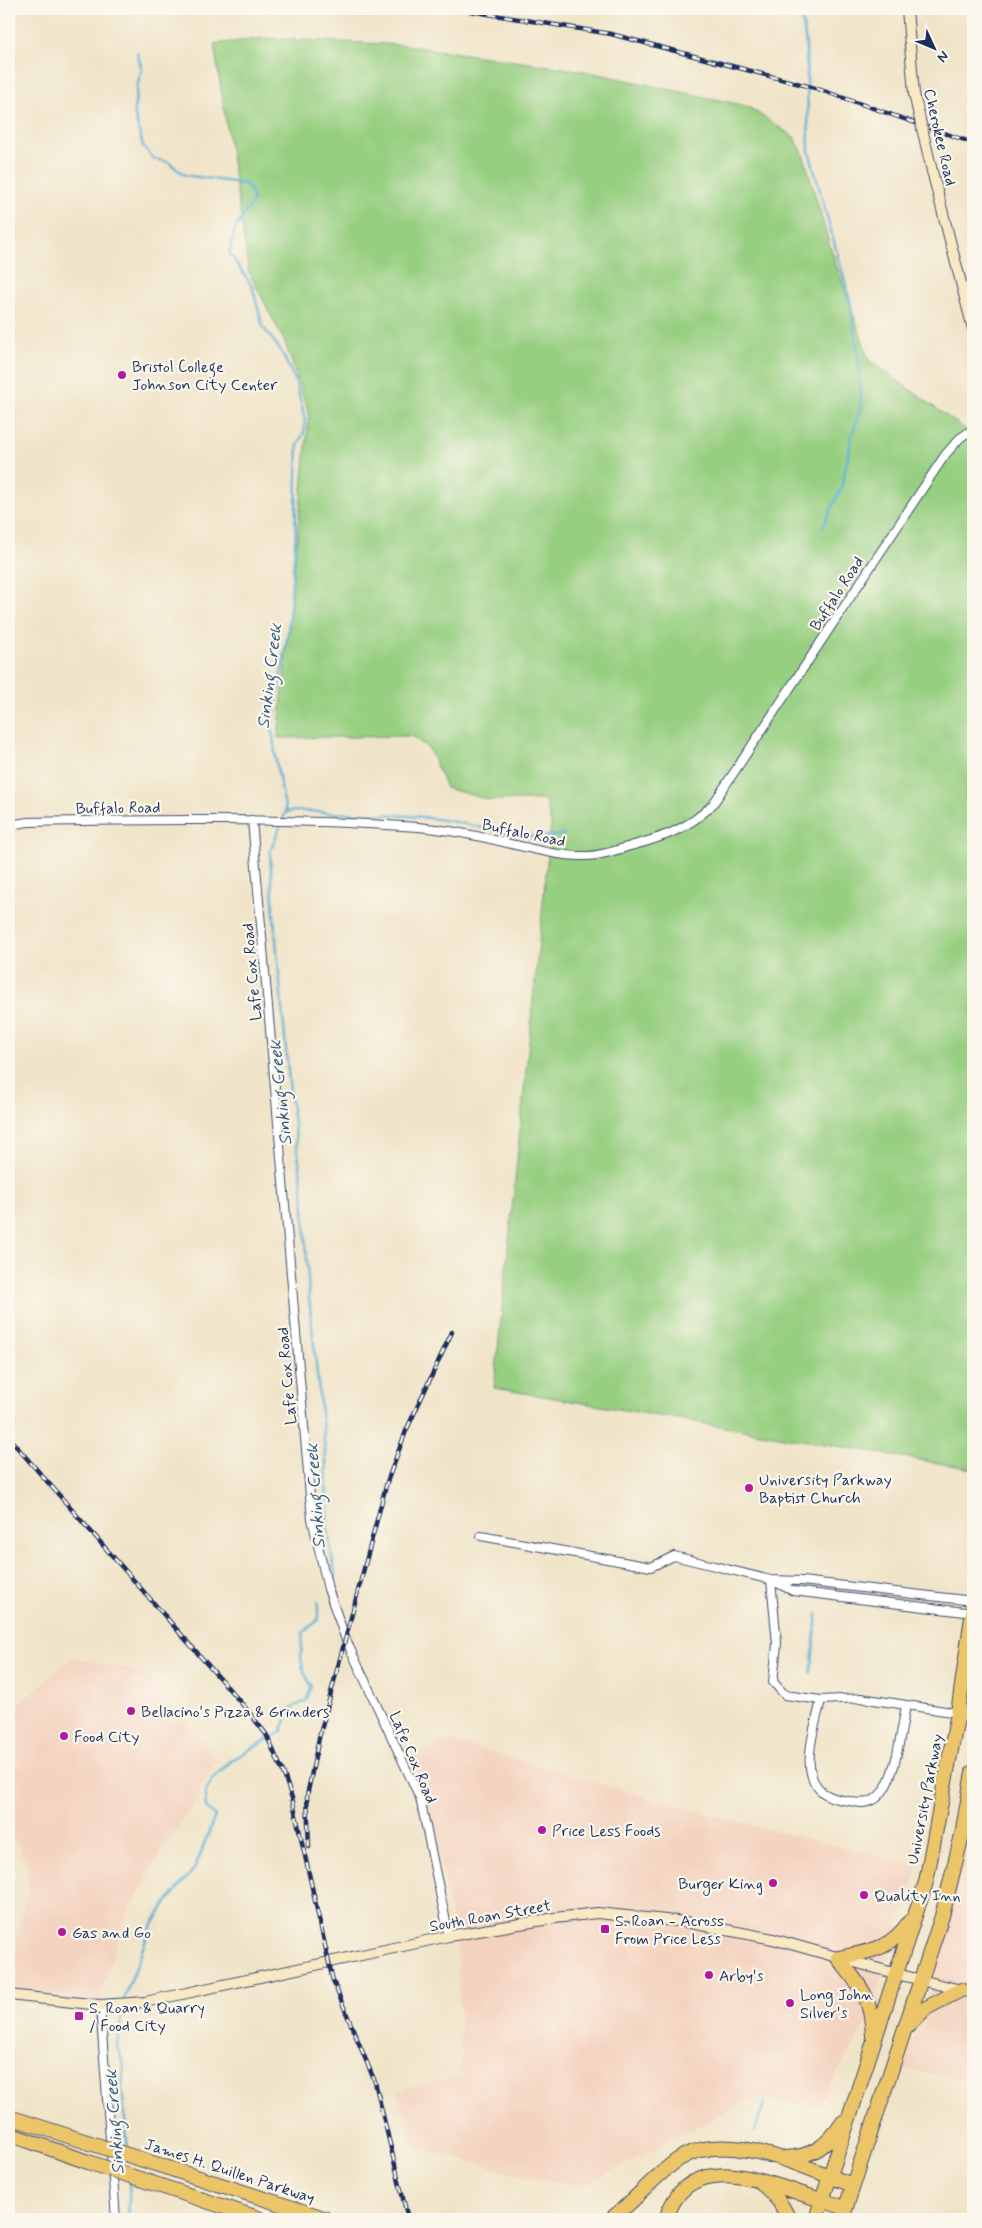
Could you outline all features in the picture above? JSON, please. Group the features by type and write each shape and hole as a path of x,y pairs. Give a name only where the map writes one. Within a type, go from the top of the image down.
{"highway":[{"name":"University Parkway","path":"816,2219 897,1974 934,1848 958,1713 973,1611"},
{"path":"958,1713 973,1716"},
{"path":"666,2219 675,2200 682,2191 702,2179 727,2174 758,2180 822,2200 843,2213 921,1980 951,1883 973,1772"},
{"path":"873,2044 872,2017 868,1999 838,1958 884,1947 899,1936 917,1911"},
{"path":"903,2032 926,2008 967,1991"},
{"path":"775,2158 798,2158 822,2148 832,2139 853,2106"},
{"name":"James H. Quillen Parkway","path":"9,2117 326,2219"},
{"path":"9,2134 261,2219"},
{"path":"611,2219 672,2165 698,2151 720,2146 735,2147 775,2158 853,2185"},
{"path":"758,2180 779,2201 789,2219"}],"main road":[{"name":"Cherokee Road","path":"907,9 914,94 973,328"},
{"name":"South Roan Street","path":"9,1995 100,2005 145,2002 450,1936 597,1913 686,1922 773,1939 897,1974 967,1991"}],"street":[{"name":"Buffalo Road","path":"9,825 68,821 252,820 420,827 488,839 563,856 588,856 674,833 691,823 713,804 945,455 960,438 973,429"},
{"name":"Lafe Cox Road","path":"252,820 312,1519 328,1589 346,1640 420,1798 450,1936"},
{"path":"481,1536 650,1567 674,1556 771,1580 802,1581 973,1601"},
{"path":"771,1580 792,1591 973,1611"},
{"path":"771,1580 777,1644 773,1682 785,1695 821,1700 861,1698 958,1713"},
{"path":"821,1700 809,1758 811,1778 830,1797 856,1803 871,1802 882,1792 890,1777 906,1706"},
{"path":"100,2005 116,2219"}],"shaded area":[{"path":"73,1658 144,1672 217,1759 194,1805 163,1847 123,1923 99,2000 9,1990 9,1963 28,1893 28,1873 19,1846 9,1833 9,1712"},
{"path":"445,1739 706,1814 919,1866 866,2024 818,2105 750,2099 583,2186 524,2177 413,2146 397,2090 462,2076 457,1941 427,1794 411,1758"},
{"path":"973,1807 973,2081 903,2069 936,1973"}],"green space":[{"path":"267,38 403,45 584,71 747,106 794,137 803,153 829,243 869,360 973,435 973,1469 494,1388 551,823 545,800 489,800 446,788 429,749 412,736 278,738 309,415 286,345 249,272 214,44"}],"waterway":[{"path":"798,9 804,29 806,47 809,151 850,300 858,354 861,397 860,411 852,435 842,487 822,528"},
{"name":"Sinking Creek","path":"137,53 142,69 137,87 134,112 143,146 154,159 168,162 185,175 246,184 251,191 253,201 235,229 229,252 252,286 263,327 281,351 295,380 305,419 304,433 298,444 295,544 288,633 272,727 276,762 286,812 270,852 290,1093 303,1191 309,1297 326,1461 327,1525 336,1581"},
{"path":"286,812 303,811 406,816 450,821 536,837 564,834"},
{"name":"Sinking Creek","path":"123,2002 150,1929 167,1902 195,1868 215,1816 206,1807 205,1794 212,1779 232,1760 281,1732 291,1708 307,1700 311,1686 302,1666 303,1633 318,1620 318,1602"},
{"path":"811,1673 817,1614"},
{"name":"Sinking Creek","path":"123,2007 117,2047 124,2065 122,2088 128,2150"},
{"path":"755,2130 764,2105"},
{"name":"Sinking Creek","path":"128,2219 130,2180"}],"railway":[{"path":"457,9 611,34 815,88 973,143"},
{"path":"309,1847 307,1796 319,1738 387,1482 406,1431 452,1332"},
{"path":"9,1438 243,1705 266,1734 292,1798 333,1981 375,2082 408,2219"}],"place":[{"name":"Bristol College Johnson City Center","path":"122,375"},
{"name":"University Parkway Baptist Church","path":"749,1488"},
{"name":"Bellacino's Pizza & Grinders","path":"131,1711"},
{"name":"Food City","path":"64,1736"},
{"name":"Price Less Foods","path":"542,1830"},
{"name":"Burger King","path":"773,1883"},
{"name":"Quality Inn","path":"864,1895"},
{"name":"S. Roan - Across From Price Less","path":"605,1929"},
{"name":"Gas and Go","path":"62,1932"},
{"name":"Arby's","path":"709,1975"},
{"name":"Long John Silver's","path":"790,2003"},
{"name":"S. Roan & Quarry / Food City","path":"79,2016"}]}
